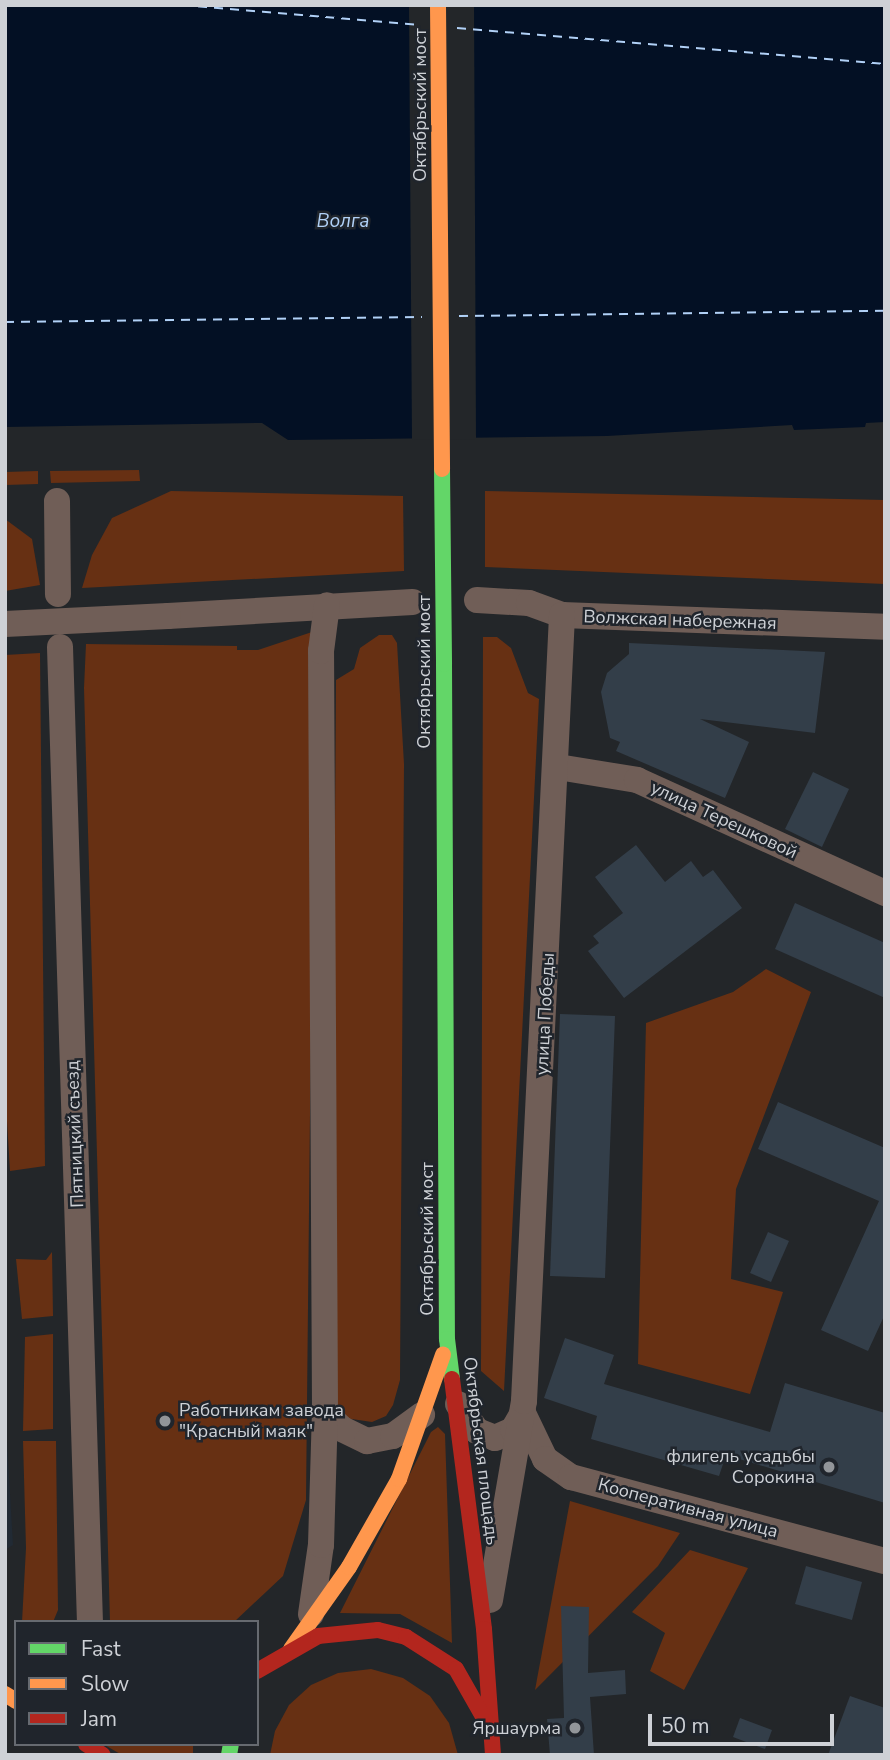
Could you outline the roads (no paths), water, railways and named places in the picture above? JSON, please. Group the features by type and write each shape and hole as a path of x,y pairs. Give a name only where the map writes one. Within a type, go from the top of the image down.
{"main road":[{"name":"Октябрьский мост","path":"438,5 447,1339"},
{"name":"Октябрьская площадь","path":"447,1339 484,1629 493,1752"},
{"name":"Октябрьская площадь","path":"291,1649 309,1627 378,1518 426,1412 447,1339"},
{"name":"Октябрьская площадь","path":"263,1668 291,1649 347,1630 406,1637 456,1669 472,1692 493,1752"}],"street":[{"path":"57,500 58,594"},
{"name":"Волжская набережная","path":"477,600 529,603 562,615 885,627"},
{"path":"5,624 413,602"},
{"path":"309,1627 321,1545 325,1413 321,651 327,605"},
{"name":"улица Победы","path":"484,1629 523,1413 558,767 562,615"},
{"name":"Пятницкий съезд","path":"60,647 90,1620"},
{"name":"улица Терешковой","path":"558,767 637,780 885,893"},
{"path":"455,1397 477,1431 495,1438 513,1430 523,1413"},
{"path":"325,1413 342,1429 367,1441 393,1436 426,1412"},
{"name":"Кооперативная улица","path":"523,1413 545,1459 571,1477 885,1561"}],"water":[{"name":"Волга","path":"5,5 885,5 885,422 866,423 865,427 794,430 792,425 607,436 288,440 262,423 5,427"}],"place":[{"name":"Работникам завода \"Красный маяк\"","path":"165,1421"},
{"name":"флигель усадьбы Сорокина","path":"829,1467"},
{"name":"Яршаурма","path":"575,1728"}]}
